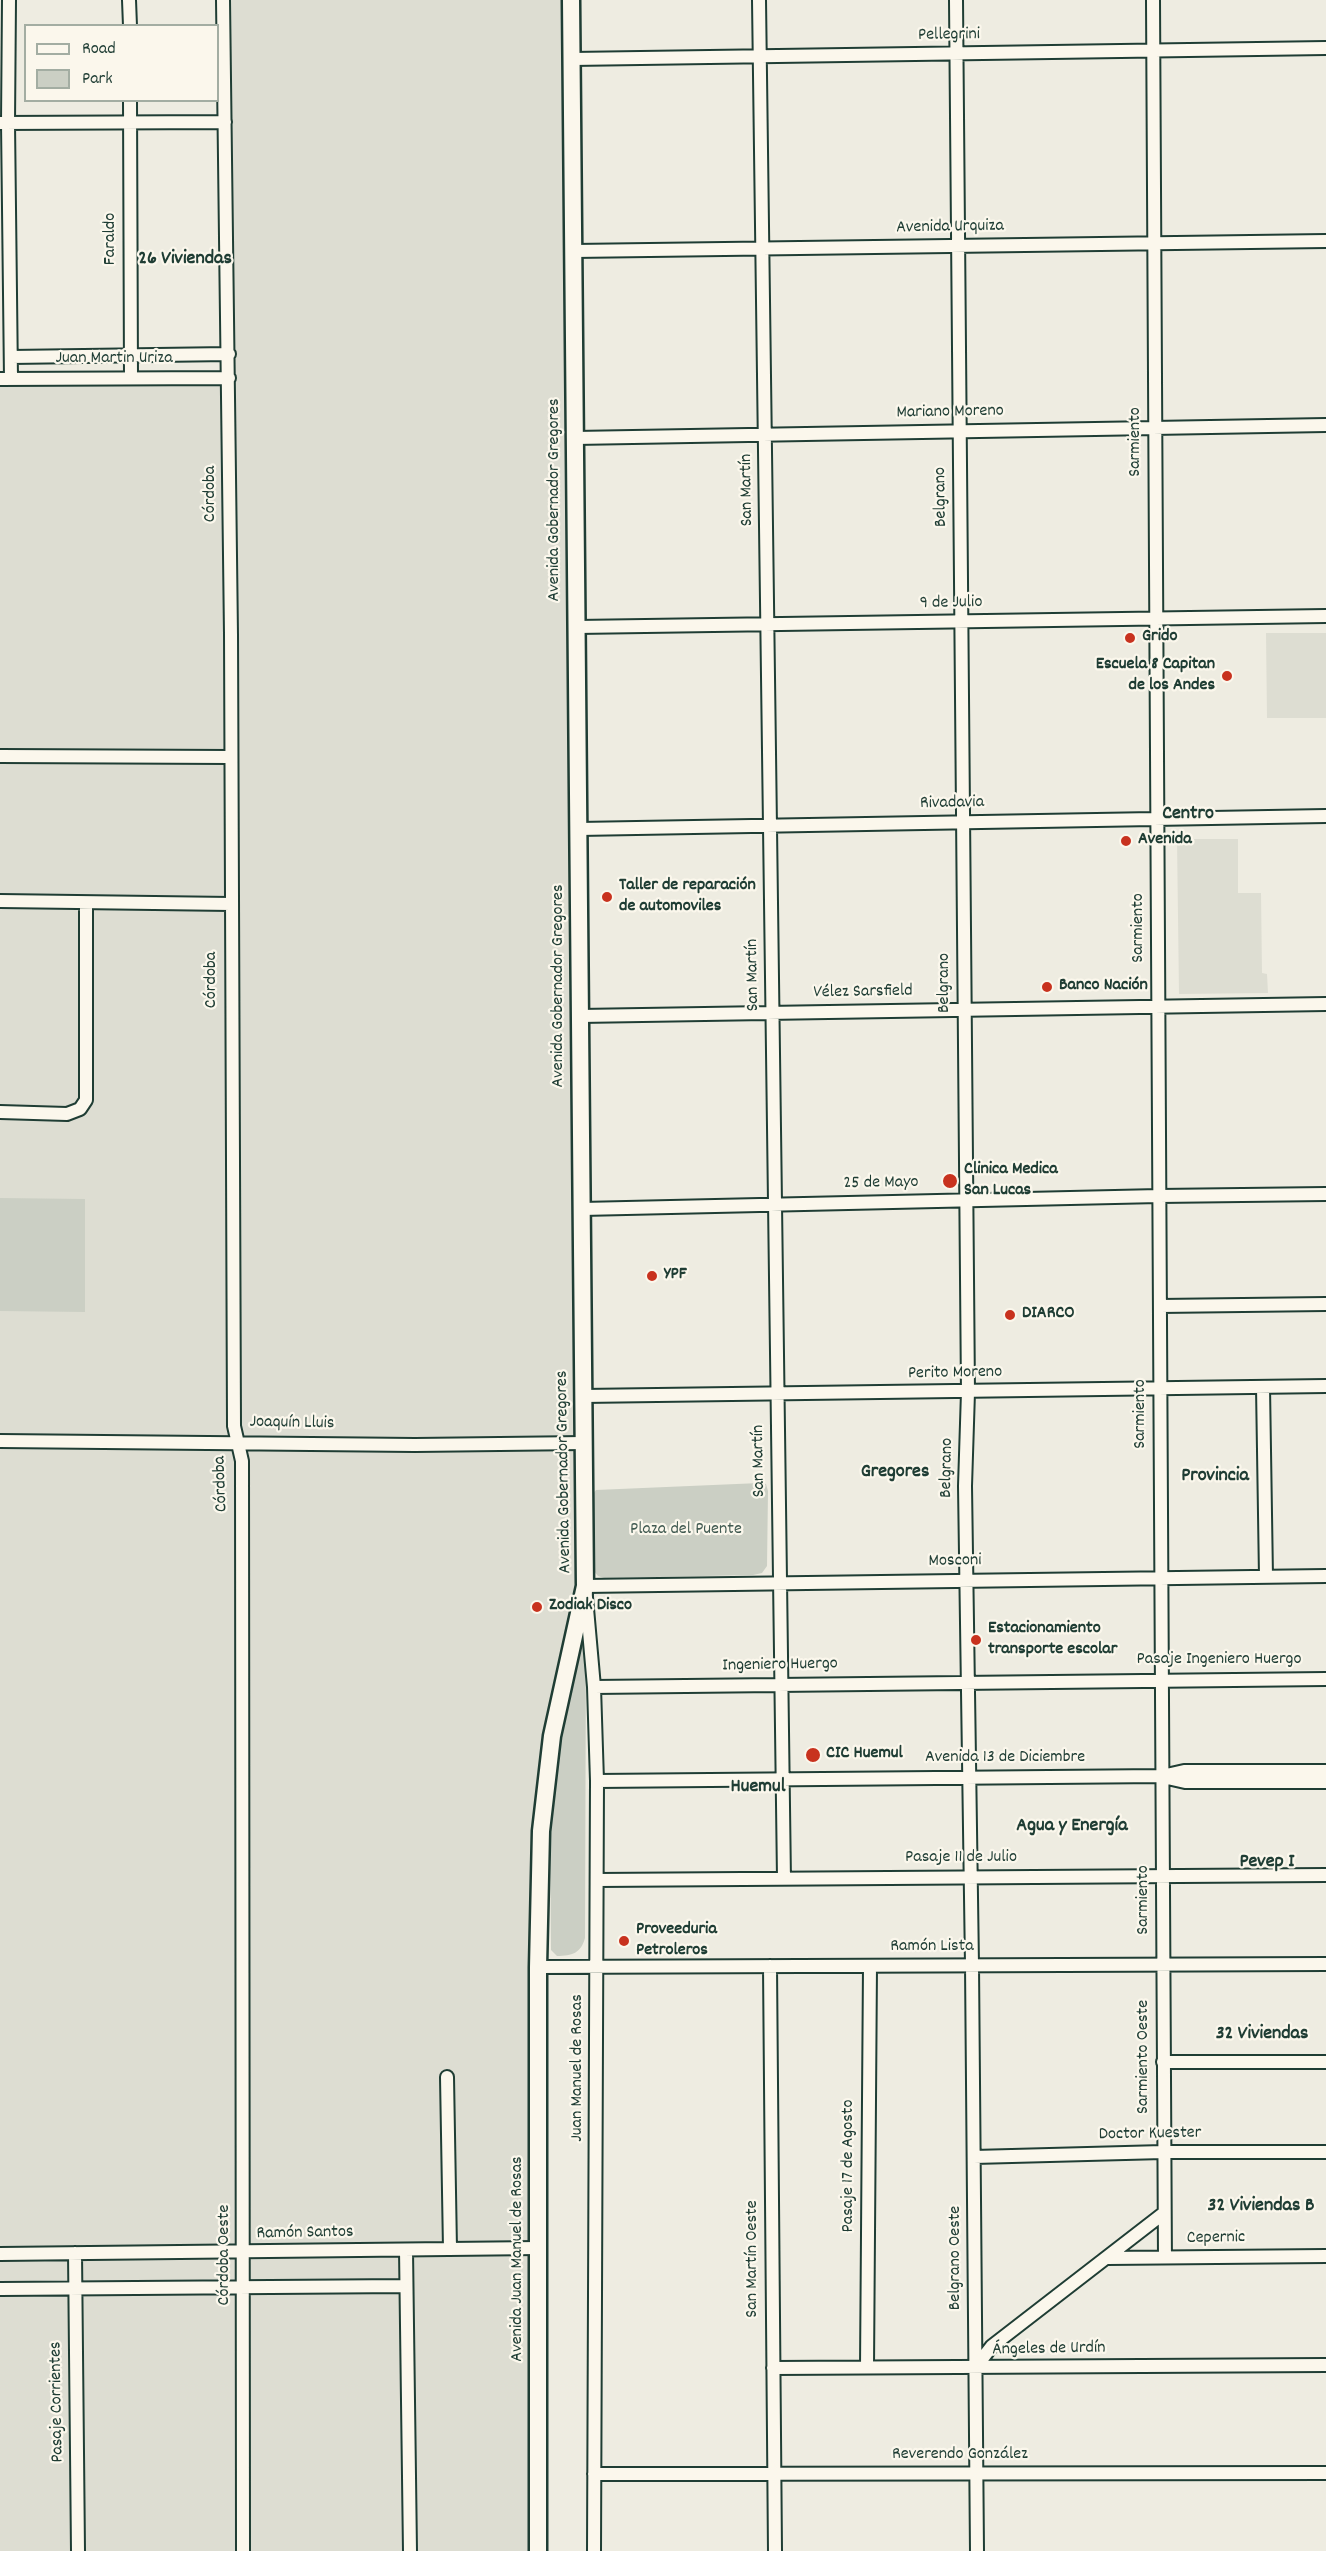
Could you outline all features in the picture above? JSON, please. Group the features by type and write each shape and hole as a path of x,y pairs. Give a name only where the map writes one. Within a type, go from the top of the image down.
{"main road":[{"name":"Avenida Gobernador Gregores","path":"538,1967 541,1831 547,1774 559,1698 585,1586 571,0"},
{"name":"Avenida Juan Manuel de Rosas","path":"538,1967 538,2551"}],"street":[{"path":"6,379 11,357 4,123 9,0"},
{"path":"129,0 130,24"},
{"name":"Córdoba","path":"223,0 229,378 234,1426 242,1461 243,1959"},
{"name":"San Martín","path":"759,0 784,1878"},
{"name":"Belgrano","path":"956,0 968,1392 965,1486 972,1965"},
{"name":"Sarmiento","path":"1153,0 1163,1964"},
{"name":"Pellegrini","path":"572,59 1326,48"},
{"name":"Faraldo","path":"130,102 131,378"},
{"path":"4,123 225,122"},
{"name":"Avenida Urquiza","path":"574,251 1326,241"},
{"path":"11,357 228,354"},
{"name":"Juan Martin Uriza","path":"6,379 229,378"},
{"name":"Mariano Moreno","path":"575,438 1326,424"},
{"name":"9 de Julio","path":"577,627 1326,616"},
{"path":"0,756 231,757"},
{"name":"Rivadavia","path":"579,829 1326,816"},
{"path":"0,901 231,904"},
{"path":"0,1112 67,1114 80,1108 86,1100 86,903"},
{"name":"Vélez Sarsfield","path":"580,1016 1326,1004"},
{"name":"25 de Mayo","path":"582,1209 1326,1194"},
{"path":"1160,1306 1326,1304"},
{"name":"Perito Moreno","path":"584,1396 1326,1386"},
{"path":"1263,1387 1266,1577"},
{"name":"Joaquín Lluis","path":"0,1441 416,1445 584,1443"},
{"name":"Mosconi","path":"585,1586 780,1581 1326,1576"},
{"name":"Juan Manuel de Rosas","path":"585,1586 594,1687 597,1781 594,2551"},
{"name":"Pasaje Ingeniero Huergo","path":"968,1682 1326,1679"},
{"name":"Ingeniero Huergo","path":"594,1687 968,1682"},
{"name":"Avenida 13 de Diciembre","path":"597,1781 1162,1776 1184,1771 1326,1771"},
{"name":"Avenida 13 de Diciembre","path":"1162,1776 1185,1782 1326,1782"},
{"name":"Pasaje 11 de Julio","path":"597,1880 1326,1875"},
{"name":"Córdoba Oeste","path":"243,1959 243,2551"},
{"name":"Sarmiento Oeste","path":"1163,1964 1165,2257"},
{"name":"Ramón Lista","path":"538,1967 1326,1964"},
{"name":"Belgrano Oeste","path":"972,1965 976,2551"},
{"name":"San Martín Oeste","path":"770,1966 775,2551"},
{"name":"Pasaje 17 de Agosto","path":"867,2367 870,1966"},
{"path":"1163,2062 1326,2061"},
{"path":"447,2077 450,2250"},
{"name":"Doctor Kuester","path":"974,2157 1163,2152 1326,2152"},
{"path":"975,2368 992,2346 1164,2213"},
{"name":"Ramón Santos","path":"0,2254 538,2248"},
{"path":"406,2250 410,2551"},
{"name":"Pasaje Corrientes","path":"75,2253 78,2551"},
{"name":"Cepernic","path":"1107,2258 1326,2256"},
{"path":"0,2289 406,2286"},
{"name":"Ángeles de Urdín","path":"773,2368 1326,2365"},
{"name":"Reverendo González","path":"594,2474 1326,2473"}],"shaded area":[{"path":"223,0 571,0 585,1586 546,1783 538,2551 0,2551 0,379 229,378"},
{"path":"1266,633 1326,633 1326,718 1267,718"},
{"path":"1177,839 1238,839 1238,893 1261,893 1262,973 1267,974 1268,993 1179,994"}],"green space":[{"path":"0,1198 85,1199 85,1312 0,1311"},
{"name":"Plaza del Puente","path":"766,1484 768,1491 767,1566 762,1573 604,1578 598,1576 593,1570 592,1495 596,1490"},
{"path":"584,1628 586,1636 585,1938 575,1953 557,1956 551,1950 550,1805 555,1756 580,1632"}],"place":[{"name":"Grido","path":"1130,638"},
{"name":"Escuela 8 Capitan de los Andes","path":"1227,676"},
{"name":"Avenida","path":"1126,841"},
{"name":"Taller de reparación de automoviles","path":"607,897"},
{"name":"Banco Nación","path":"1047,987"},
{"name":"Clinica Medica San Lucas","path":"950,1181"},
{"name":"YPF","path":"652,1276"},
{"name":"DIARCO","path":"1010,1315"},
{"name":"Zodiak Disco","path":"537,1607"},
{"name":"Estacionamiento transporte escolar","path":"976,1640"},
{"name":"CIC Huemul","path":"813,1755"},
{"name":"Proveeduria Petroleros","path":"624,1941"}],"district":[{"name":"26 Viviendas","path":"185,260"},
{"name":"Centro","path":"1188,815"},
{"name":"Gregores","path":"895,1473"},
{"name":"Provincia","path":"1215,1477"},
{"name":"Huemul","path":"758,1788"},
{"name":"Agua y Energía","path":"1072,1827"},
{"name":"Pevep I","path":"1267,1863"},
{"name":"32 Viviendas","path":"1262,2035"},
{"name":"32 Viviendas B","path":"1261,2207"}]}
